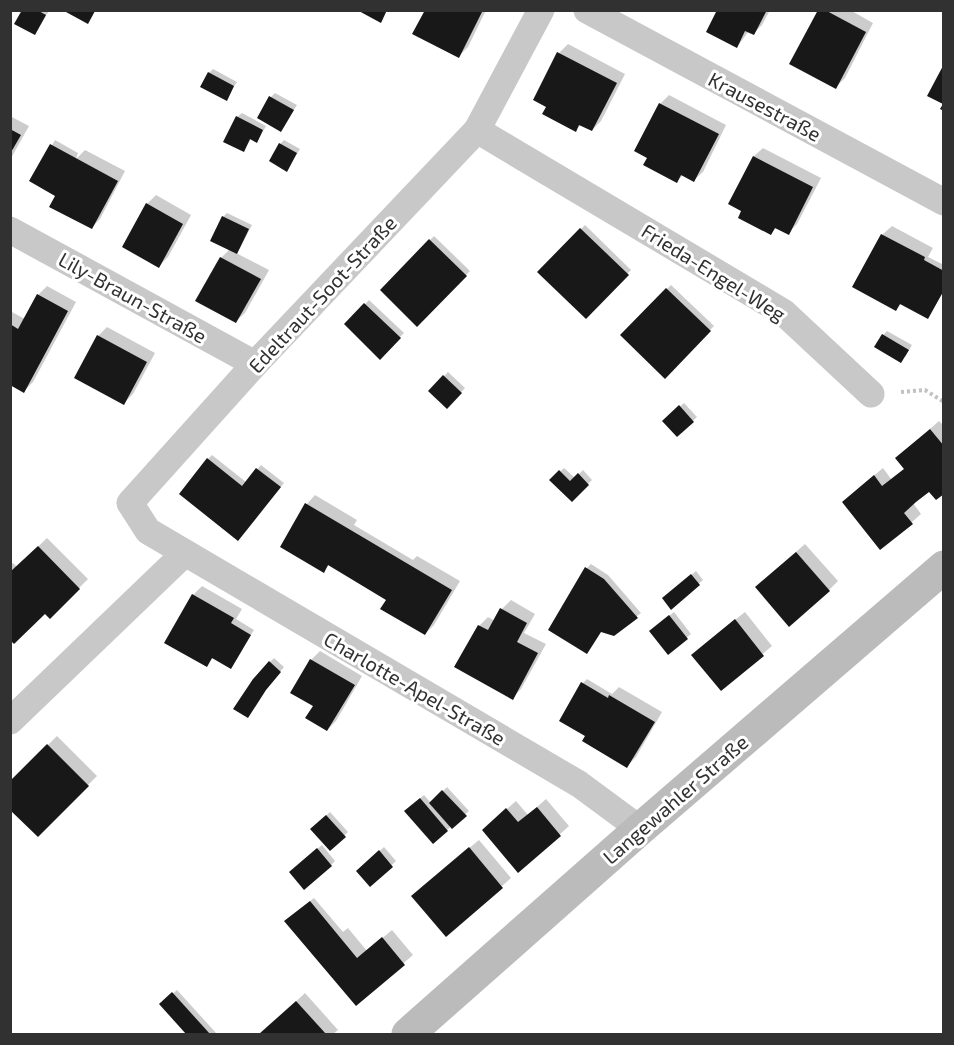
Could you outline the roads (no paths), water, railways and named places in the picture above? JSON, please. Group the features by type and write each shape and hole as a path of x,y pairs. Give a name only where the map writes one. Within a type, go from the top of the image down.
{"street":[{"name":"Edeltraut-Soot-Straße","path":"185,553 148,531 130,503 255,364 477,130 541,10"},
{"name":"Krausestraße","path":"586,10 944,202"},
{"name":"Frieda-Engel-Weg","path":"477,130 783,312 871,394"},
{"name":"Lily-Braun-Straße","path":"10,230 255,364"},
{"path":"10,721 185,553"},
{"name":"Charlotte-Apel-Straße","path":"185,553 579,784 640,829"},
{"name":"Langewahler Straße","path":"408,1035 640,829 944,567"}]}
